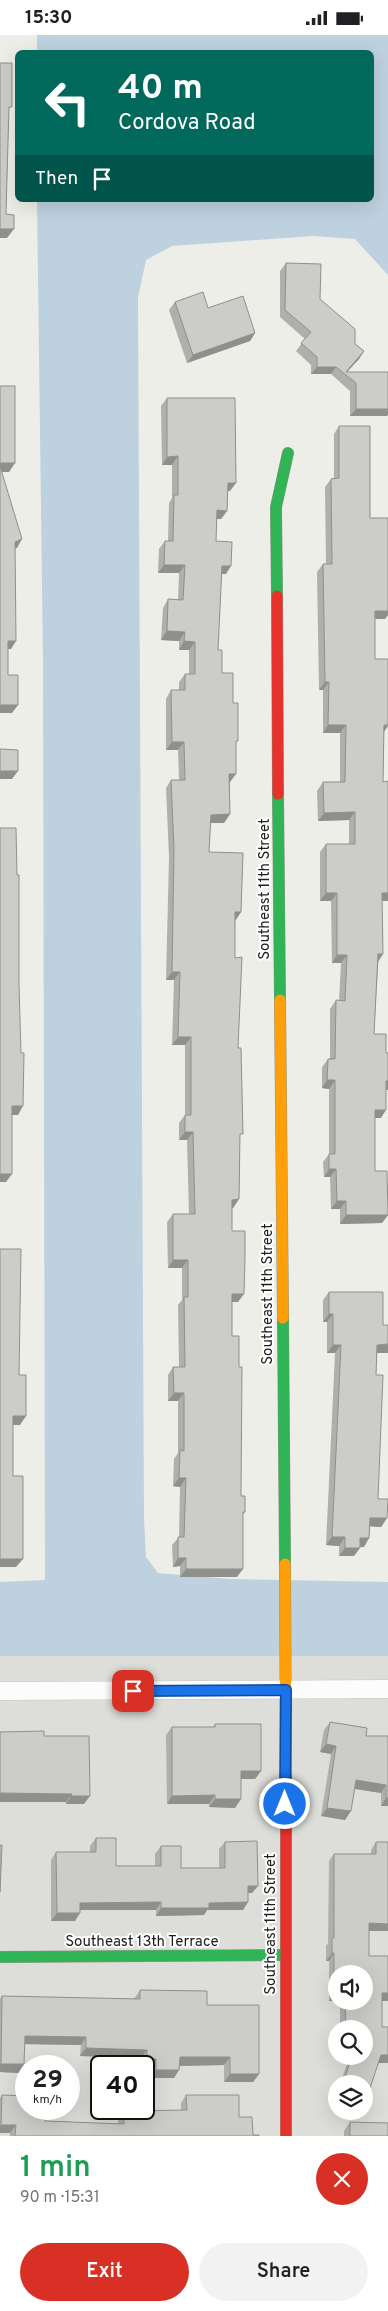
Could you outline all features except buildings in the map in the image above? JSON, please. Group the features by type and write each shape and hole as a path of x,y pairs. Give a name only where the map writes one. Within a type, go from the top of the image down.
{"street":[{"name":"Southeast 11th Street","path":"286,2136 284,1955 286,1690 276,507 288,453"},
{"path":"0,1691 388,1689"},
{"name":"Southeast 13th Terrace","path":"0,1957 284,1955"}],"shaded area":[{"path":"0,1656 388,1656 388,2136 0,2136"}],"water":[{"path":"37,35 388,35 388,275 355,239 313,236 172,246 146,260 138,297 144,1518 146,1557 158,1573 230,1579 388,1582 388,1656 0,1656 0,1582 45,1580 43,662 37,202 374,202 374,50 37,50"}],"traffic: fast":[{"path":"277,596 276,507 288,453"},
{"path":"278,794 280,1000"},
{"path":"283,1318 285,1564"},
{"path":"0,1957 284,1955"}],"traffic: slow":[{"path":"280,1000 283,1318"},
{"path":"285,1564 286,1776"}],"traffic: jam":[{"path":"277,596 278,794"},
{"path":"286,1776 286,2136"}],"route":[{"path":"133,1691 286,1690 285,1804"}]}
